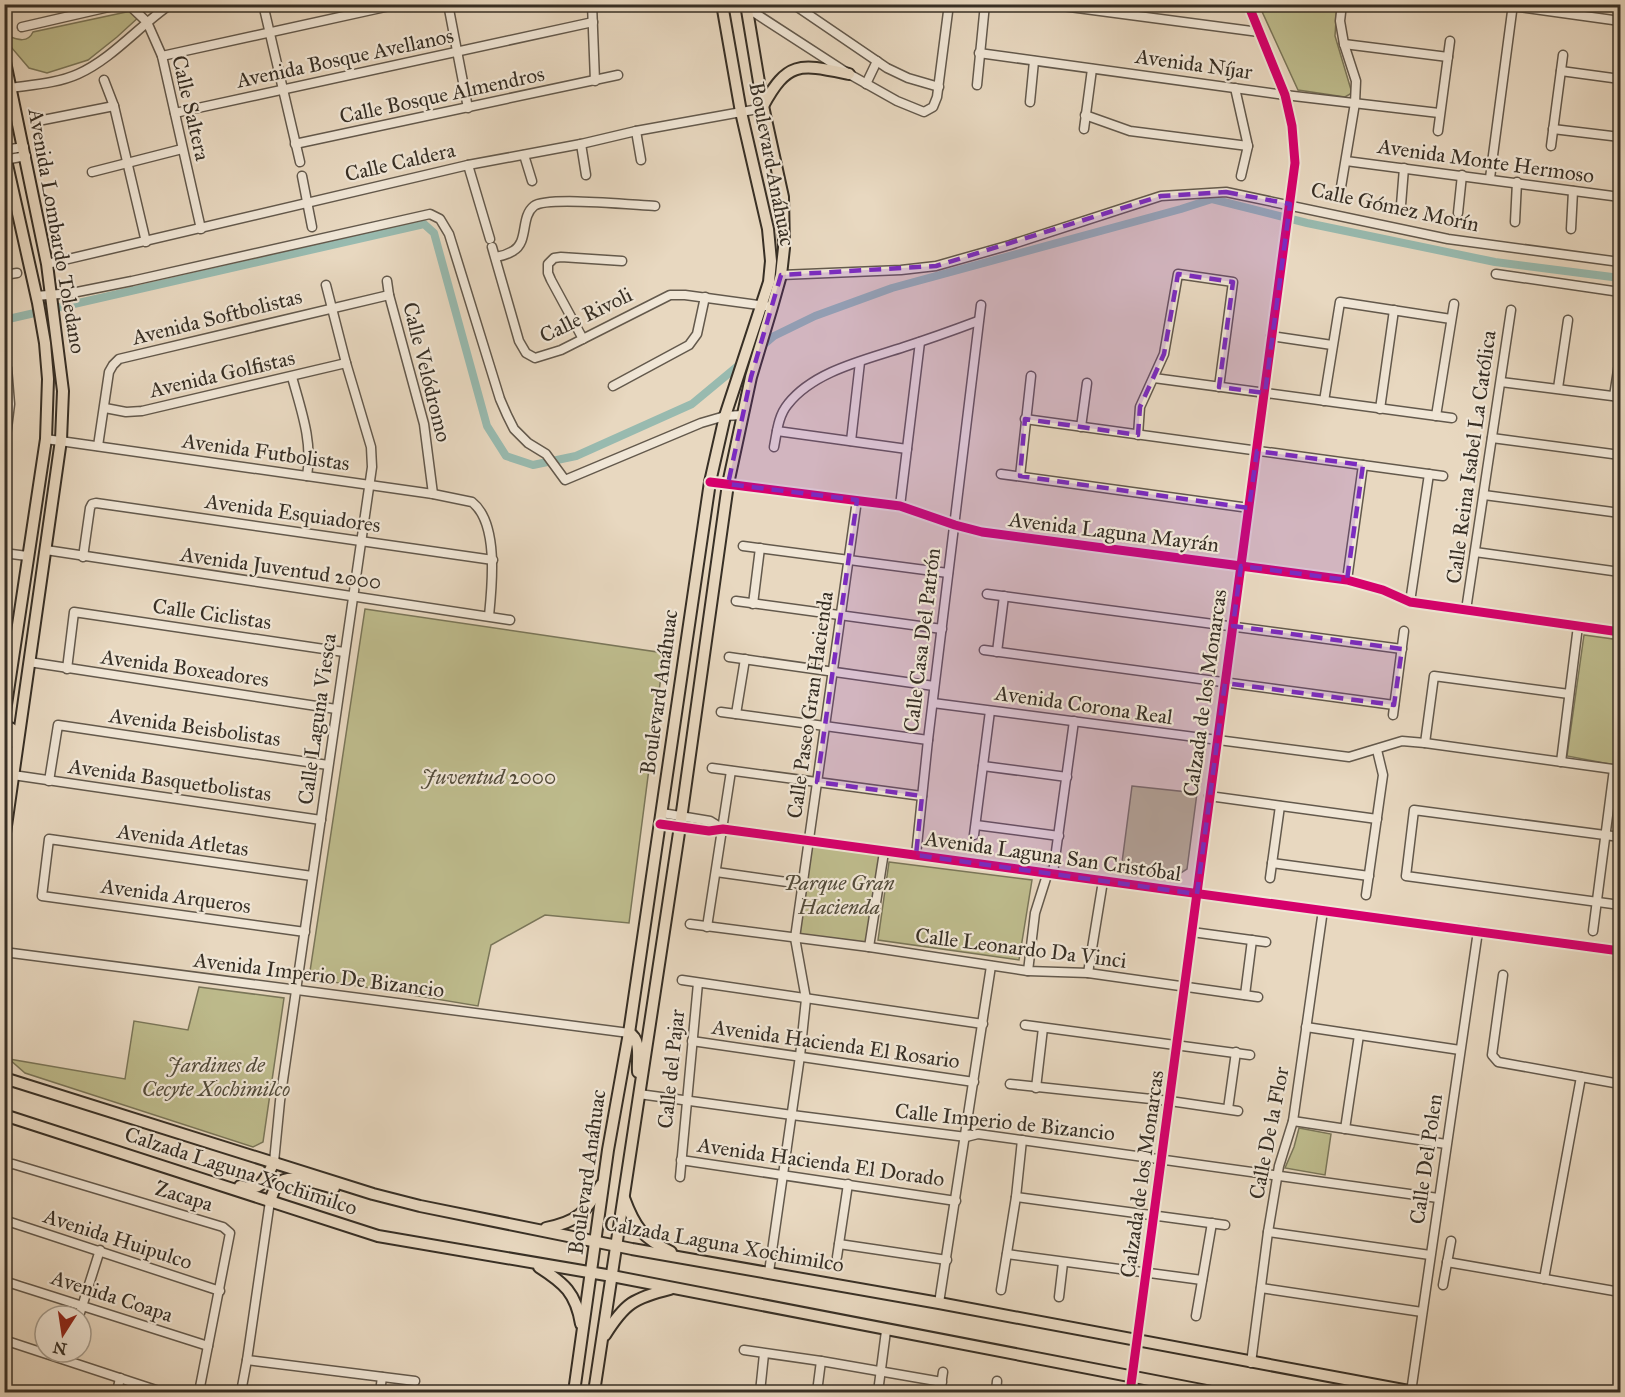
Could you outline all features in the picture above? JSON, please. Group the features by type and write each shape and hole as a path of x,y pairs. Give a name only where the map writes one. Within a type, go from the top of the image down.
{"main road":[{"name":"Boulevard Anáhuac","path":"594,1392 618,1246 728,484 751,377 763,339 770,275 770,240 741,112 722,4"},
{"name":"Boulevard Anáhuac","path":"574,1392 710,482 725,416 744,356 781,275 785,242 784,208 744,6"},
{"name":"Avenida Lombardo Toledano","path":"4,57 8,88 25,151 47,264 63,391 61,440 4,840"},
{"path":"764,107 778,81 786,73 815,68 849,74"},
{"name":"Avenida Lombardo Toledano","path":"4,718 9,654 45,439 48,379 37,300 5,155"},
{"path":"9,654 15,680 18,687 24,691"},
{"path":"4,725 14,732 14,772"},
{"path":"629,1033 638,1041 639,1094"},
{"name":"Calzada Laguna Xochimilco","path":"4,1078 396,1200 618,1246 939,1303 1413,1392"},
{"name":"Calzada Laguna Xochimilco","path":"5,1115 378,1236 612,1276 886,1331 1212,1392"},
{"path":"142,1159 165,1162 249,1189 259,1186 264,1181 274,1162"},
{"path":"270,1201 280,1182 293,1178 378,1199 396,1200"},
{"path":"539,1229 562,1225 580,1216 591,1204 604,1180"},
{"path":"624,1197 631,1216 641,1232 653,1243 682,1258"},
{"path":"534,1263 556,1278 570,1292 578,1308 583,1336"},
{"path":"602,1341 628,1304 644,1296 672,1289"}],"street":[{"path":"22,27 122,4"},
{"name":"Calle Saltera","path":"128,4 147,22 162,56 201,229"},
{"path":"8,88 66,79 77,74 99,61 171,4"},
{"path":"263,4 300,162"},
{"path":"162,56 399,4"},
{"path":"448,4 468,108"},
{"path":"592,4 595,81"},
{"path":"793,4 877,62 902,76 939,87"},
{"path":"744,6 849,74 897,101 924,112 933,107 939,87 949,4"},
{"path":"977,85 985,4"},
{"path":"1047,4 1259,32"},
{"name":"Calzada de los Monarcas","path":"1130,1392 1295,163 1292,126 1285,94 1248,4"},
{"path":"1340,193 1355,103 1356,81 1344,44 1340,21 1342,4"},
{"path":"1498,4 1620,21"},
{"path":"1490,178 1513,5"},
{"name":"Avenida Bosque Avellanos","path":"175,114 593,22"},
{"path":"1438,131 1450,41"},
{"path":"1344,44 1448,57"},
{"name":"Avenida Níjar","path":"979,53 1439,113"},
{"path":"1551,146 1563,55"},
{"path":"1030,102 1034,61"},
{"path":"867,84 877,62"},
{"path":"1084,129 1092,69"},
{"path":"1561,71 1620,79"},
{"name":"Calle Bosque Almendros","path":"296,144 618,75"},
{"path":"104,80 114,106 146,242"},
{"path":"1235,88 1248,146 1241,176"},
{"path":"38,121 114,106"},
{"name":"Calle Caldera","path":"47,264 468,165 764,107"},
{"path":"1085,115 1130,132 1248,146"},
{"path":"1553,129 1620,137"},
{"path":"636,131 641,160"},
{"path":"581,144 586,175"},
{"path":"92,172 182,149"},
{"path":"5,155 25,151"},
{"path":"524,155 532,181"},
{"name":"Avenida Monte Hermoso","path":"1346,161 1490,178 1620,197"},
{"name":"Calle Rivoli","path":"468,165 519,341 526,353 535,358 583,339 662,298 678,294 767,306"},
{"path":"1401,205 1404,168"},
{"path":"1458,213 1462,175"},
{"path":"302,176 312,227"},
{"path":"1515,222 1517,182"},
{"path":"1571,230 1573,190"},
{"name":"Calle Gómez Morín","path":"781,275 917,269 1010,245 1161,196 1226,192 1448,239 1620,262"},
{"path":"496,257 511,253 519,247 531,210 539,203 655,206"},
{"path":"37,300 51,299 422,215 433,215 440,219 449,234 507,415 521,437 546,454 565,480 684,429 725,416 742,415"},
{"path":"583,339 551,280 548,264 554,258 561,257 622,261"},
{"path":"4,275 17,273"},
{"path":"1138,435 1140,407 1164,354 1178,274 1233,282 1219,387"},
{"path":"1497,274 1620,292"},
{"name":"Calle Velódromo","path":"387,280 424,424 433,494"},
{"name":"Calle Laguna Viesca","path":"274,1162 312,876 370,485 371,447 326,285"},
{"name":"Calle Velódromo","path":"332,308 389,295"},
{"path":"613,386 689,345 697,334 705,297"},
{"path":"1324,401 1340,302 1451,319"},
{"name":"Calle Casa Del Patrón","path":"916,855 934,686 981,304"},
{"path":"1436,416 1454,304"},
{"name":"Avenida Softbolistas","path":"105,408 109,372 119,359 332,308"},
{"path":"1380,409 1394,310"},
{"name":"Calle Reina Isabel La Católica","path":"1466,610 1511,310"},
{"path":"1558,388 1568,320"},
{"path":"774,447 779,419 787,405 802,390 825,376 978,321"},
{"path":"1271,336 1332,345"},
{"path":"900,506 920,342"},
{"path":"1501,381 1617,396 1620,357"},
{"path":"851,441 861,362"},
{"name":"Avenida Golfistas","path":"105,408 126,412 142,411 346,363"},
{"path":"4,453 10,404 7,368"},
{"path":"1020,476 1031,376"},
{"path":"292,377 309,441 310,463 307,476"},
{"path":"1154,378 1452,418"},
{"path":"1081,427 1087,383"},
{"path":"98,446 105,408"},
{"path":"1025,419 1443,476"},
{"path":"777,431 907,449"},
{"path":"1492,438 1620,455"},
{"name":"Avenida Futbolistas","path":"45,439 466,500 478,508 488,532 493,560"},
{"path":"1347,580 1363,465"},
{"path":"1001,474 1249,508"},
{"path":"1410,602 1429,474"},
{"name":"Avenida Laguna Mayrán","path":"710,482 900,506 982,532 1347,580 1383,590 1410,602 1620,632"},
{"path":"1484,495 1620,513"},
{"name":"Calle Paseo Gran Hacienda","path":"769,1272 806,999 795,938 801,884 857,500"},
{"name":"Avenida Esquiadores","path":"83,557 90,508 92,504 104,504 493,560"},
{"path":"743,546 948,573"},
{"path":"753,604 760,548"},
{"name":"Avenida Juventud 2000","path":"46,550 510,620"},
{"path":"1475,552 1620,572"},
{"path":"4,553 27,556"},
{"path":"489,616 493,560"},
{"path":"987,594 1402,649"},
{"path":"997,652 1004,596"},
{"path":"736,601 942,629"},
{"name":"Calle Ciclistas","path":"67,669 74,612 344,652"},
{"path":"1561,762 1578,626"},
{"path":"1393,715 1404,631"},
{"path":"984,650 1394,705"},
{"path":"729,657 934,686"},
{"path":"736,714 745,659"},
{"name":"Avenida Boxeadores","path":"29,662 336,709"},
{"path":"1425,743 1434,676 1569,694"},
{"name":"Avenida Corona Real","path":"933,703 1349,757 1402,741 1617,770"},
{"path":"974,836 990,711"},
{"path":"721,712 928,740"},
{"path":"1028,971 1035,914 1051,872 1059,836 1074,721"},
{"name":"Avenida Beisbolistas","path":"50,781 58,725 328,765"},
{"path":"1366,896 1383,775 1377,750"},
{"path":"983,766 1067,777"},
{"path":"712,768 922,796"},
{"path":"1593,931 1617,770"},
{"path":"707,927 731,771"},
{"name":"Avenida Basquetbolistas","path":"14,772 50,781 321,820"},
{"path":"1209,796 1377,819"},
{"path":"1270,878 1280,806"},
{"path":"1620,837 1414,810 1406,876 1620,905"},
{"name":"Avenida Laguna San Cristóbal","path":"661,818 680,821 709,831 723,829 884,852 1051,872 1620,951"},
{"path":"976,825 1059,836"},
{"name":"Avenida Atletas","path":"42,896 49,839 312,876"},
{"path":"869,947 884,852"},
{"path":"1272,864 1369,876"},
{"path":"716,872 801,884"},
{"path":"1089,973 1103,880"},
{"name":"Avenida Arqueros","path":"42,896 305,932"},
{"name":"Calle De la Flor","path":"1251,1363 1277,1175 1293,1121 1323,910"},
{"name":"Calle Leonardo Da Vinci","path":"690,924 869,947 1028,971 1089,973 1258,997"},
{"name":"Calle Del Polen","path":"1413,1392 1438,1198 1478,931"},
{"path":"1192,932 1266,942"},
{"path":"1245,995 1252,940"},
{"name":"Avenida Imperio De Bizancio","path":"4,952 629,1033"},
{"path":"939,1303 991,966"},
{"path":"1503,975 1493,1059 1498,1062 1620,1084"},
{"path":"682,980 983,1024"},
{"name":"Calle del Pajar","path":"680,1177 698,983"},
{"path":"1025,1025 1250,1055"},
{"path":"1036,1088 1043,1028"},
{"path":"1306,1028 1460,1050"},
{"path":"1345,1129 1359,1035"},
{"name":"Avenida Hacienda El Rosario","path":"692,1041 974,1082"},
{"path":"1228,1110 1236,1052"},
{"path":"1544,1279 1581,1077"},
{"path":"1010,1084 1170,1101 1238,1111"},
{"name":"Calle Imperio de Bizancio","path":"639,1094 966,1137 978,1134 1438,1198"},
{"path":"1293,1121 1446,1144"},
{"path":"1001,1290 1016,1197 1022,1140"},
{"name":"Avenida Hacienda El Dorado","path":"681,1160 956,1200"},
{"name":"Zacapa","path":"4,1165 13,1164 223,1227 230,1233 199,1392"},
{"path":"837,1257 848,1184"},
{"path":"1016,1197 1225,1225"},
{"path":"241,1392 270,1201"},
{"name":"Avenida Huipulco","path":"4,1220 220,1292"},
{"path":"1196,1316 1212,1223"},
{"path":"1268,1232 1430,1255"},
{"path":"1443,1285 1451,1241"},
{"path":"839,1244 947,1260"},
{"path":"82,1304 100,1251"},
{"path":"1007,1254 1202,1280"},
{"path":"1448,1262 1620,1292"},
{"path":"1059,1297 1063,1263"},
{"name":"Avenida Coapa","path":"4,1281 79,1304"},
{"path":"1261,1288 1422,1312"},
{"name":"Avenida Coapa","path":"93,1309 208,1346"},
{"path":"878,1392 886,1331"},
{"path":"4,1340 33,1347"},
{"path":"744,1350 942,1382"},
{"path":"760,1392 764,1354"},
{"path":"247,1360 415,1381"},
{"path":"817,1392 821,1361"},
{"path":"86,1364 162,1392"},
{"path":"940,1392 944,1372"},
{"path":"380,1392 382,1377"},
{"path":"117,1392 120,1378"},
{"path":"996,1392 997,1381"}],"highlighted area":[{"path":"1226,192 1290,204 1265,393 1219,387 1233,282 1178,274 1164,354 1140,407 1138,435 1025,419 1020,476 1249,508 1257,451 1363,465 1347,580 1241,566 1233,626 1402,649 1394,705 1225,683 1197,894 916,855 922,796 817,782 857,500 728,484 751,377 781,275 936,266 1161,196"}],"green space":[{"path":"152,5 88,60 47,73 29,68 11,47 8,36 26,39 33,32"},
{"path":"1259,5 1337,5 1335,36 1352,93 1345,97 1298,90"},
{"name":"Juventud 2000","path":"365,609 664,653 629,923 545,915 491,945 478,1006 309,978"},
{"path":"1584,635 1620,640 1620,766 1567,756"},
{"path":"1132,786 1197,793 1187,869 1173,878 1121,870"},
{"name":"Parque Gran Hacienda","path":"811,844 880,854 868,943 799,935"},
{"path":"889,862 1032,880 1019,960 878,940"},
{"name":"Jardines de Cecyte Xochimilco","path":"199,987 284,998 263,1142 253,1147 25,1073 9,1059 125,1079 134,1021 188,1030"},
{"path":"1299,1128 1331,1134 1325,1175 1285,1168"}],"waterway":[{"path":"4,320 424,224 434,233 487,426 506,456 533,465 576,456 692,404 774,336 815,316 892,288 1212,199 1307,223 1495,262 1620,278"}],"cycle path":[{"path":"1130,1392 1295,163 1292,126 1285,95 1248,4"},
{"path":"710,482 900,506 982,532 1347,580 1383,590 1410,602 1620,632"},
{"path":"660,824 709,831 723,829 1620,951"}]}
